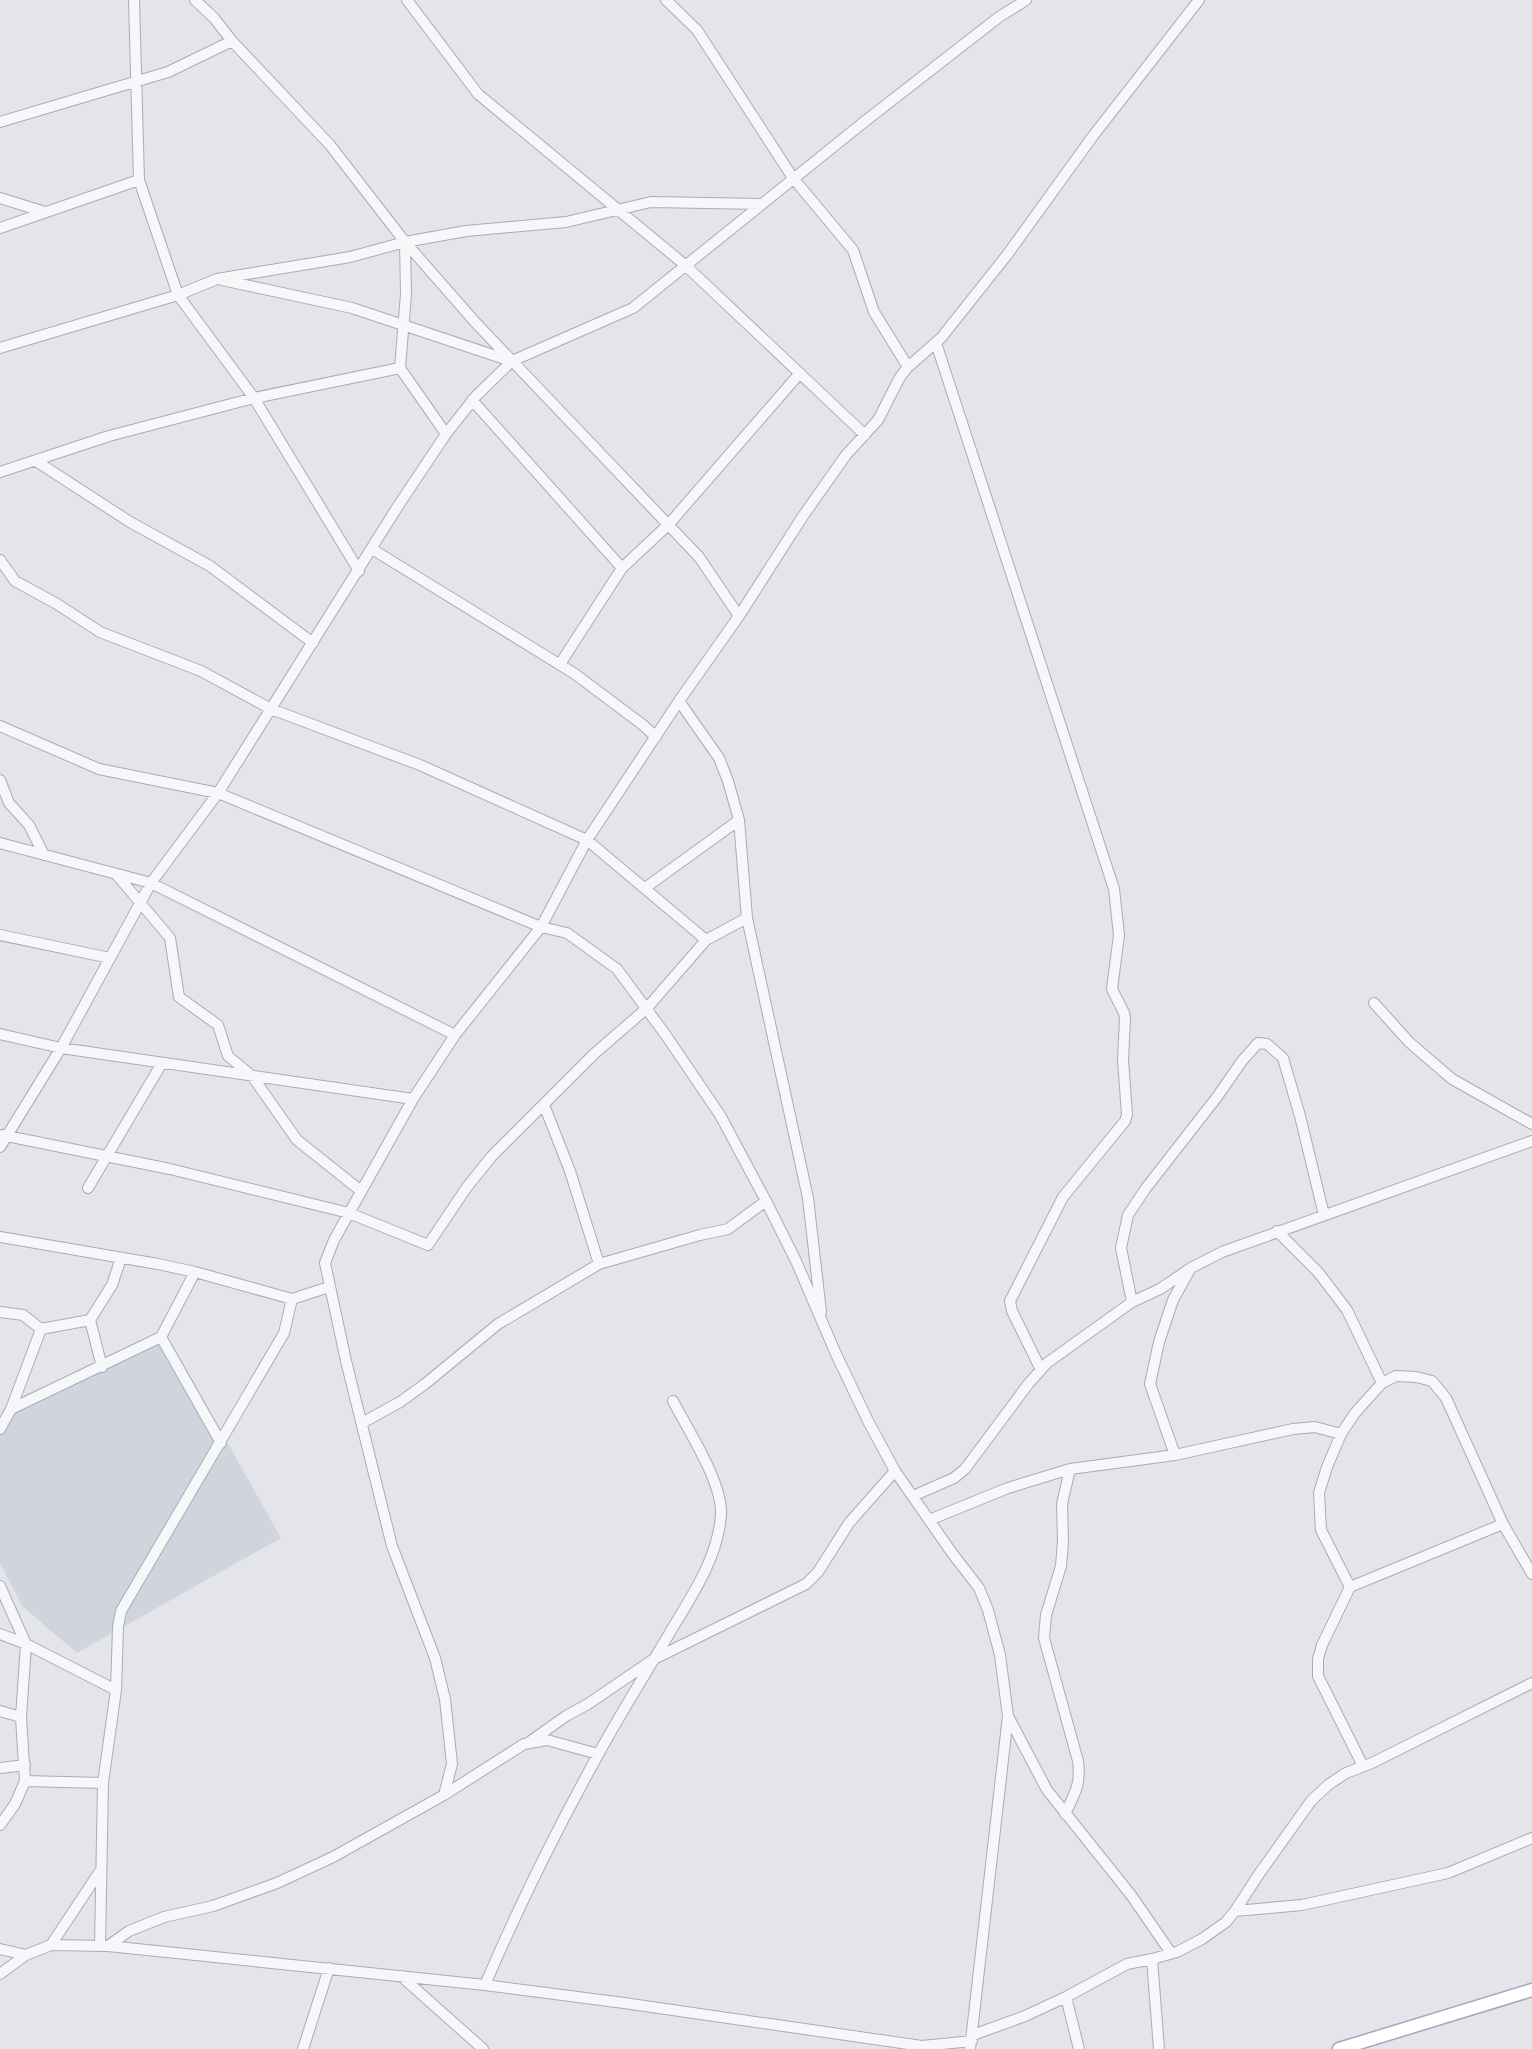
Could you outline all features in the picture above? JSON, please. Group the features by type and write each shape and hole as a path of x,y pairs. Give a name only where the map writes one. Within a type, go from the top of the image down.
{"main road":[{"path":"1339,2049 1532,1990"}],"street":[{"path":"134,0 139,180 178,295 254,398 359,571"},
{"path":"195,0 214,18 232,41 330,145 405,242 512,361 699,557 739,616"},
{"path":"407,0 478,94 685,266 865,435"},
{"path":"666,0 697,30 793,178 853,250 874,312 908,367"},
{"path":"0,1147 4,1135 61,1048 151,883 218,793 446,434 472,400 512,361 633,308 793,178 999,16 1026,0"},
{"path":"444,1795 452,1764 445,1699 436,1658 392,1546 329,1287 325,1263 334,1240 413,1099 455,1034 541,927 587,840 679,701 739,616 814,501 846,455 878,420 900,377 908,367 936,343 1007,255 1093,136 1199,0"},
{"path":"0,122 168,72 232,41"},
{"path":"0,228 139,180"},
{"path":"0,198 45,212"},
{"path":"0,348 178,295 217,279 350,257 405,242 466,231 566,222 651,202 761,204"},
{"path":"405,242 406,294 400,368 446,434"},
{"path":"217,279 352,308 512,361"},
{"path":"936,343 1114,889 1118,935 1112,990 1125,1018 1123,1060 1127,1115 1125,1121 1063,1197 1010,1301 1012,1311 1041,1370"},
{"path":"0,472 109,436 254,398 400,368"},
{"path":"560,664 622,568 669,524 800,373"},
{"path":"472,400 622,568"},
{"path":"36,461 130,522 210,566 313,643"},
{"path":"372,549 560,664 644,725 656,737"},
{"path":"0,560 15,581 57,604 100,632 201,671 271,709 420,765 587,840 706,940"},
{"path":"679,701 719,758 739,820 747,918 808,1198 823,1324"},
{"path":"0,726 99,769 218,793 541,927 567,933 617,969 647,1008 720,1115 796,1261 868,1421 896,1471 952,1554 980,1588 988,1610 1000,1655 1008,1716 972,2042"},
{"path":"0,780 9,803 29,825 44,855"},
{"path":"645,888 739,820"},
{"path":"0,843 151,883 455,1034"},
{"path":"116,874 170,938 179,997 218,1025 228,1056 252,1076 297,1140 361,1191"},
{"path":"4,1135 170,1169 349,1213 428,1245 467,1187 492,1156 594,1054 647,1008 706,940 747,918"},
{"path":"0,935 110,958"},
{"path":"1374,1003 1409,1042 1452,1079 1532,1124"},
{"path":"0,1034 61,1048 413,1099"},
{"path":"1132,1302 1121,1248 1128,1215 1146,1188 1217,1097 1242,1061 1258,1043 1267,1044 1283,1058 1300,1116 1324,1216"},
{"path":"88,1188 162,1063"},
{"path":"544,1104 570,1171 600,1264"},
{"path":"913,1496 954,1478 965,1469 1041,1370 1069,1346 1132,1302 1160,1289 1191,1268 1222,1252 1532,1141"},
{"path":"362,1423 400,1402 425,1384 498,1324 600,1264 700,1235 728,1229 766,1201"},
{"path":"1277,1232 1318,1272 1347,1310 1382,1383"},
{"path":"0,1237 195,1272 292,1299 329,1287"},
{"path":"102,1367 90,1320 112,1285 121,1258"},
{"path":"1175,1455 1150,1384 1159,1342 1173,1300 1191,1268"},
{"path":"11,1409 102,1367 161,1337 195,1272"},
{"path":"104,1946 101,1870 103,1783 116,1690 118,1627 121,1611 284,1333 292,1299"},
{"path":"0,1312 23,1316 41,1329 90,1320"},
{"path":"0,1429 11,1409 41,1329"},
{"path":"161,1337 221,1443"},
{"path":"1350,1588 1320,1530 1319,1493 1327,1467 1342,1434 1355,1412 1382,1383 1396,1376 1416,1377 1432,1382 1446,1398 1503,1524 1532,1574"},
{"path":"485,1985 516,1914 598,1754 704,1575 718,1537 721,1513 715,1481 673,1401"},
{"path":"929,1520 1008,1488 1070,1469 1175,1455 1293,1429 1315,1427 1342,1434"},
{"path":"1065,1814 1078,1787 1078,1761 1044,1638 1046,1615 1061,1566 1063,1541 1062,1504 1070,1469"},
{"path":"528,1743 654,1659 806,1584 818,1572 849,1523 896,1471"},
{"path":"1363,1766 1318,1676 1318,1659 1322,1645 1350,1588 1503,1524"},
{"path":"0,1586 26,1644 21,1717 25,1781 15,1804 0,1825"},
{"path":"0,1634 26,1644 116,1690"},
{"path":"0,1974 26,1955 51,1945 104,1946 485,1985 922,2046 972,2042 1066,1997 1127,1964 1171,1953 1202,1939 1226,1922 1235,1911 1311,1801 1328,1785 1346,1772 1363,1766 1532,1683"},
{"path":"0,1711 21,1717"},
{"path":"1008,1716 1047,1790 1131,1895 1171,1953"},
{"path":"104,1946 129,1931 164,1917 213,1906 277,1884 333,1857 444,1795 524,1744 547,1740 598,1754"},
{"path":"0,1768 25,1765"},
{"path":"25,1781 103,1783"},
{"path":"1235,1911 1302,1905 1448,1873 1532,1838"},
{"path":"51,1945 101,1870"},
{"path":"0,1948 26,1955"},
{"path":"1152,1959 1159,2049"},
{"path":"303,2049 329,1968"},
{"path":"401,1976 483,2049"},
{"path":"1066,1997 1079,2049"}],"shaded area":[{"path":"152,1336 172,1344 281,1538 77,1653 23,1607 0,1563 0,1432 8,1411"}]}
